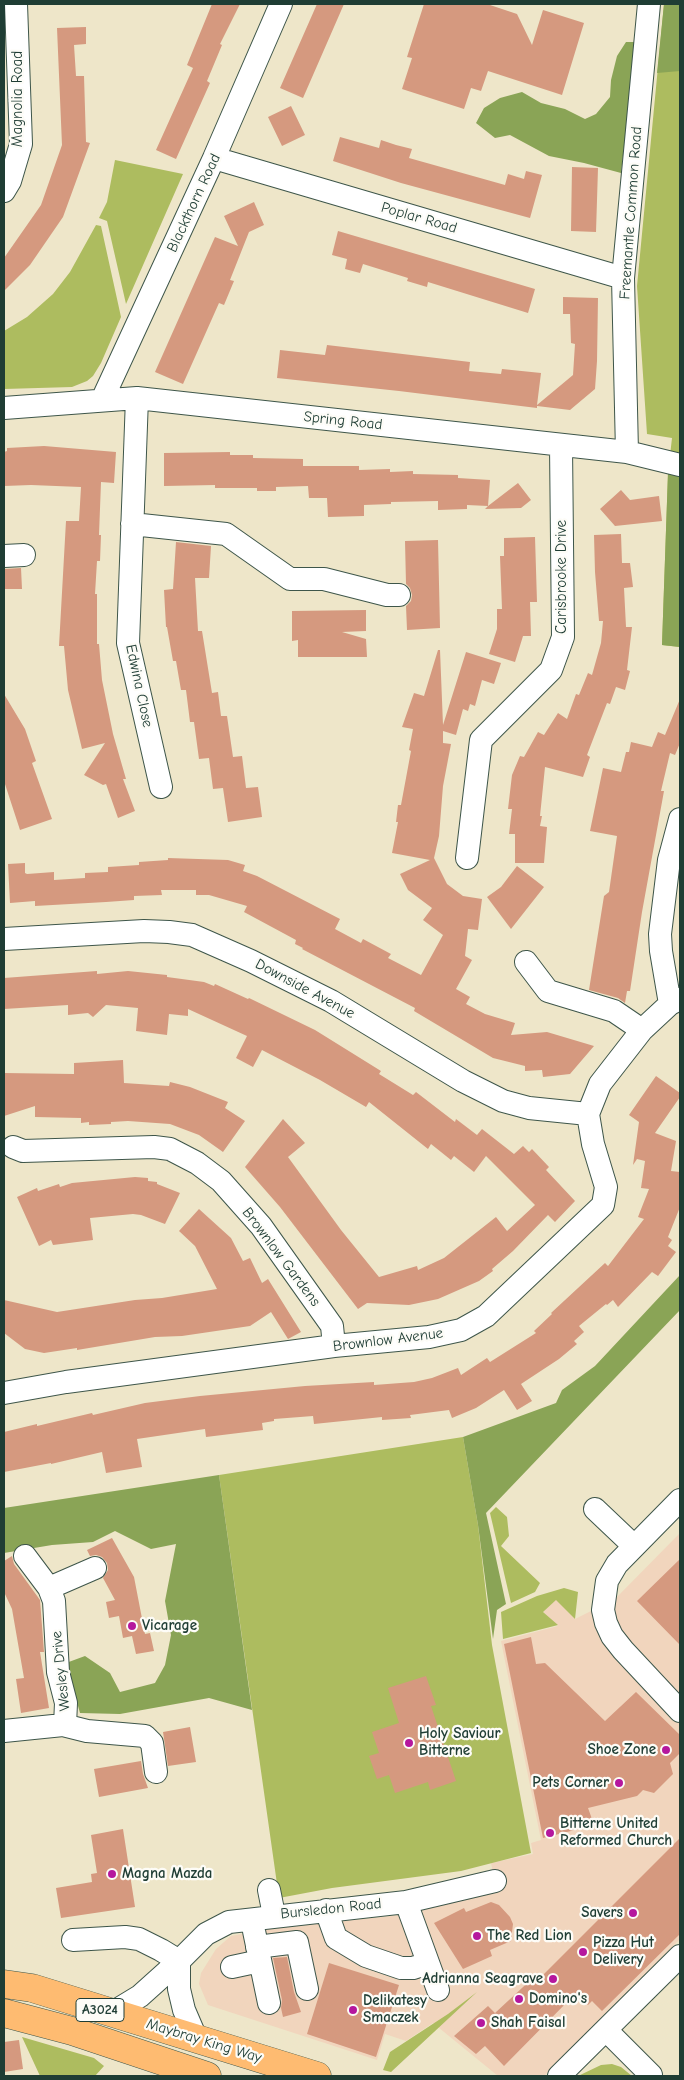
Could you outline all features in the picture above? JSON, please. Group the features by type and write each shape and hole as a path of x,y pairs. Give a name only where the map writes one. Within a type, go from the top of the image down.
{"main road":[{"name":"Maybray King Way","path":"4,1984 32,1988 317,2076"},
{"name":"Maybray King Way","path":"4,2013 72,2031 208,2076"}],"street":[{"name":"Magnolia Road","path":"4,191 10,181 21,144 16,4"},
{"name":"Blackthorn Road","path":"102,400 214,158 281,4"},
{"name":"Freemantle Common Road","path":"626,452 623,278 649,4"},
{"name":"Poplar Road","path":"214,158 623,278"},
{"name":"Spring Road","path":"4,408 137,398 626,452 680,465"},
{"name":"Edwina Close","path":"137,398 128,643 161,786"},
{"name":"Carisbrooke Drive","path":"467,858 481,740 551,670 563,637 560,446"},
{"path":"132,524 226,534 290,579 324,579 387,595 399,595"},
{"path":"588,1114 600,1084 642,1030 675,1001 660,934 669,860 680,819"},
{"name":"Downside Avenue","path":"4,939 144,931 192,935 255,962 331,1001 463,1081 503,1101 529,1108 588,1114"},
{"path":"526,962 548,991 614,1011 642,1030"},
{"name":"Brownlow Avenue","path":"4,1393 66,1382 334,1346 429,1337 461,1330 486,1316 603,1205 606,1187 593,1144 588,1114"},
{"name":"Brownlow Gardens","path":"13,1147 23,1151 129,1146 154,1147 170,1149 197,1163 221,1181 261,1226 332,1326 334,1346"},
{"path":"680,1500 616,1564 607,1581 603,1610 612,1636 680,1711"},
{"path":"595,1509 634,1546"},
{"name":"Wesley Drive","path":"25,1556 49,1588 54,1601 58,1672 66,1703 65,1725"},
{"path":"49,1588 95,1568"},
{"name":"Wesley Drive","path":"4,1731 65,1725 87,1731 145,1736 152,1743 156,1772"},
{"name":"Bursledon Road","path":"112,2013 140,1996 179,1962 206,1934 229,1922 274,1915 406,1902 495,1881"},
{"path":"268,1890 274,1915"},
{"path":"406,1902 438,1990"},
{"path":"326,1910 336,1938 366,1956 401,1968 413,1968 428,1963"},
{"path":"251,1918 269,2003"},
{"path":"73,1940 125,1937 139,1939 162,1950 179,1962 179,1989 184,2010 196,2038"},
{"path":"232,1967 259,1954 297,1942 307,1989"},
{"path":"559,2076 680,1956"},
{"path":"606,2030 651,2075"}],"shaded area":[{"path":"680,1533 680,1939 544,2076 498,2076 433,2023 406,2041 385,2034 377,2060 208,2005 199,1984 201,1973 216,1949 231,1936 270,1929 409,1914 469,1897 497,1892 491,1863 533,1854 531,1843 541,1840 501,1641 558,1626 543,1612 556,1599 575,1619 615,1599"}],"green space":[{"path":"664,4 680,4 680,647 662,645 668,473 672,438 647,434 637,286"},
{"path":"664,4 680,4 680,71 657,73"},
{"path":"626,42 636,42 621,173 549,156 510,135 495,138 476,123 484,108 500,98 522,92 541,103 565,109 585,119 596,114 610,97 611,80 617,56"},
{"path":"115,160 183,174 126,304 107,221 99,218 107,202"},
{"path":"96,225 101,226 121,317 101,363 93,376 87,381 72,387 4,389 4,331 27,317 53,294 70,272"},
{"path":"680,465 680,647 662,645 668,473"},
{"path":"680,1275 680,1310 486,1513 506,1604 497,1610 493,1639 478,1525 463,1437 556,1403 562,1390 595,1366"},
{"path":"463,1437 478,1525 492,1645 531,1853 461,1871 332,1888 279,1898 219,1475"},
{"path":"219,1475 252,1710 209,1698 120,1714 80,1713 66,1663 85,1656 110,1673 120,1692 155,1683 165,1665 171,1635 165,1601 176,1544 151,1549 115,1531 93,1542 52,1545 4,1553 4,1508"},
{"path":"496,1507 507,1517 509,1536 501,1546 540,1583 535,1592 511,1603 490,1513"},
{"path":"564,1588 578,1592 575,1619 556,1600 543,1612 558,1625 503,1639 501,1612 537,1596"},
{"path":"477,1992 391,2072 383,2070 390,2052 448,2014"},
{"path":"22,2037 94,2058 104,2066 95,2076 40,2076"},
{"path":"612,2064 621,2067 632,2076 578,2076 601,2065"}],"building":[{"path":"212,4 240,4 220,44 222,45 207,81 210,83 176,159 156,150 193,68 187,65"},
{"path":"317,4 344,4 303,98 280,88"},
{"path":"424,4 487,4 517,14 532,45 543,10 584,23 562,95 488,71 481,91 471,88 464,109 402,89 412,58 407,57"},
{"path":"86,27 86,44 74,45 76,76 84,76 86,142 90,143 63,217 30,265 4,291 4,258 41,205 62,145 57,28"},
{"path":"291,106 305,135 282,146 268,117"},
{"path":"340,137 379,148 381,140 412,149 409,158 505,185 508,174 524,179 526,171 542,175 530,218 401,183 333,161"},
{"path":"572,167 598,168 596,232 571,231"},
{"path":"254,202 264,225 249,232 230,280 234,281 224,305 219,303 183,384 155,372 215,237 238,246 224,216"},
{"path":"338,231 535,289 528,313 428,282 427,287 407,281 408,278 363,264 360,273 345,269 347,259 332,255"},
{"path":"563,297 598,298 595,389 570,410 537,406 537,408 277,378 280,350 325,355 327,345 470,362 469,371 501,374 502,369 541,373 537,405 573,375 575,344 571,343 570,314 563,314"},
{"path":"44,446 116,452 114,483 101,482 100,561 97,561 95,594 97,594 97,644 99,644 102,680 113,734 126,779 123,779 135,811 118,818 106,784 103,785 84,775 105,743 82,749 68,690 64,646 59,646 66,521 79,521 81,487 4,486 4,452 7,451 7,448"},
{"path":"230,452 230,455 253,455 253,458 303,459 303,466 359,466 359,470 390,469 390,472 413,471 413,474 458,475 458,478 490,480 488,506 467,505 467,509 438,510 438,501 391,502 391,504 364,505 364,516 328,517 327,498 309,498 308,486 276,487 276,491 257,491 257,488 215,488 215,485 164,486 164,453"},
{"path":"518,483 531,500 521,508 485,509"},
{"path":"621,490 630,500 659,496 662,521 615,526 600,509"},
{"path":"621,534 622,563 630,563 633,587 624,588 626,627 632,627 627,670 630,671 625,690 616,687 610,704 607,703 587,755 590,757 583,777 545,767 540,816 542,816 540,826 547,827 544,863 515,863 515,834 509,834 512,809 508,809 512,775 520,756 524,757 538,732 544,735 558,713 567,719 576,694 579,695 588,673 592,675 601,643 603,621 599,621 594,535"},
{"path":"535,537 537,602 530,602 531,636 523,636 515,662 489,654 497,629 497,609 502,609 500,556 504,556 504,538"},
{"path":"438,540 440,628 407,630 406,606 411,601 412,595 410,588 406,584 405,541"},
{"path":"176,542 211,546 209,578 195,578 198,631 202,631 212,693 218,692 221,716 227,716 233,757 242,756 246,788 258,787 262,817 228,822 223,788 213,789 209,758 199,759 194,722 190,722 186,690 181,690 176,661 173,661 166,627 164,590 173,589"},
{"path":"21,568 22,589 4,589 4,569"},
{"path":"366,610 366,631 342,632 366,639 367,657 298,657 298,640 292,641 292,611"},
{"path":"438,650 440,650 443,725 466,652 501,663 494,684 482,680 475,706 470,704 468,711 463,709 456,735 443,731 443,743 451,744 443,786 439,836 434,858 447,884 463,896 482,899 478,930 468,929 465,956 472,960 456,989 470,997 466,1004 485,1014 515,1023 511,1035 547,1032 594,1046 570,1074 543,1077 542,1070 525,1071 525,1066 493,1058 414,1011 415,1008 302,949 295,944 296,940 244,912 247,906 209,895 196,895 196,890 161,890 162,895 134,896 134,900 106,902 35,906 35,901 10,903 8,864 25,863 25,873 27,874 54,872 54,880 85,878 85,873 108,872 108,867 139,865 139,862 168,860 168,858 228,860 245,865 243,871 257,876 340,919 335,929 361,943 363,939 391,954 388,958 421,975 443,935 423,920 432,908 408,890 400,874 430,860 392,853 398,822 396,822 398,805 401,805 413,729 402,727 414,693 424,696"},
{"path":"4,694 25,729 36,761 32,763 52,819 20,830 4,781"},
{"path":"680,699 680,743 675,755 670,753 661,791 664,791 630,991 627,991 625,1003 618,998 589,990 604,896 609,892 617,836 590,831 603,768 621,772 626,752 629,752 631,742 652,747 658,732 665,735"},
{"path":"517,866 544,887 511,929 487,897 501,887"},
{"path":"97,971 97,974 128,971 167,975 167,977 204,982 214,986 215,984 249,998 315,1030 381,1071 379,1074 413,1095 416,1092 455,1122 456,1119 477,1135 482,1129 514,1154 523,1146 529,1152 532,1149 549,1167 546,1170 575,1201 555,1222 548,1215 513,1251 492,1269 493,1271 479,1281 438,1299 409,1305 367,1303 358,1309 280,1207 245,1167 283,1119 305,1143 288,1157 341,1230 379,1277 417,1266 418,1270 444,1258 496,1217 507,1231 535,1205 486,1156 474,1172 454,1156 451,1160 431,1144 428,1149 369,1102 366,1107 320,1080 262,1050 253,1067 236,1058 247,1036 188,1009 188,1016 169,1014 167,1035 136,1031 138,1008 106,1005 93,1017 88,1013 68,1015 68,1005 4,1009 4,978"},
{"path":"123,1060 124,1083 169,1086 170,1082 190,1087 228,1102 225,1108 245,1121 223,1152 199,1135 170,1124 128,1121 89,1125 89,1122 81,1123 81,1118 35,1117 35,1106 4,1116 4,1073 74,1074 74,1063"},
{"path":"656,1076 680,1093 680,1097 655,1133 676,1141 671,1171 680,1172 680,1207 668,1237 672,1240 668,1246 676,1252 658,1276 652,1272 618,1307 613,1300 606,1304 579,1326 584,1332 574,1341 577,1344 559,1359 521,1384 532,1401 517,1410 504,1390 476,1408 452,1418 449,1410 410,1415 411,1418 382,1420 382,1417 314,1424 313,1416 274,1419 274,1421 262,1423 263,1430 206,1437 205,1429 137,1439 142,1467 106,1473 102,1452 51,1464 4,1472 4,1432 37,1424 37,1426 145,1403 200,1396 305,1386 374,1382 374,1385 414,1382 432,1378 458,1368 461,1375 487,1358 490,1362 536,1333 534,1331 551,1313 605,1263 608,1266 644,1219 638,1217 649,1189 641,1188 645,1161 637,1159 633,1165 639,1122 629,1115"},
{"path":"135,1177 148,1178 148,1181 157,1182 157,1184 180,1193 165,1224 133,1214 90,1218 93,1240 53,1245 51,1240 39,1246 17,1197 37,1188 38,1191 59,1184 60,1187 72,1183"},
{"path":"199,1209 231,1238 243,1261 250,1258 262,1283 268,1279 301,1332 288,1339 271,1312 250,1326 44,1353 25,1349 4,1333 4,1300 57,1312 217,1289 195,1246 179,1231"},
{"path":"112,1538 134,1577 145,1634 150,1633 154,1651 136,1654 132,1636 123,1638 119,1616 109,1618 106,1602 115,1600 103,1578 108,1570 107,1563 102,1557 90,1556 87,1550"},
{"path":"12,1556 14,1564 40,1600 44,1652 40,1652 49,1708 21,1713 16,1679 24,1678 12,1609 4,1592 4,1561"},
{"path":"680,1559 680,1645 637,1601"},
{"path":"531,1637 536,1664 545,1663 605,1721 636,1692 680,1735 680,1753 670,1763 673,1774 654,1793 643,1790 637,1796 588,1808 592,1819 571,1831 543,1838 504,1644"},
{"name":"Holy Saviour Bitterne","path":"426,1676 436,1705 431,1706 456,1781 430,1790 428,1782 395,1793 389,1775 377,1779 369,1756 379,1753 372,1732 399,1723 388,1688"},
{"path":"190,1727 196,1762 168,1766 163,1732"},
{"path":"141,1761 148,1788 99,1797 94,1769"},
{"name":"Magna Mazda","path":"123,1829 135,1907 61,1918 56,1888 92,1882 91,1874 97,1873 91,1835"},
{"path":"680,1838 680,1934 602,2011 592,2001 588,2005 576,1993 504,2066 485,2046 476,2054 454,2036 488,2006 495,2013 536,1975 540,1978"},
{"name":"The Red Lion","path":"491,1902 499,1905 510,1917 513,1924 511,1941 490,1950 492,1956 463,1969 434,1923 464,1908 466,1912"},
{"path":"287,1957 294,1992 301,2012 283,2017 282,2000 273,1958"},
{"name":"Delikatesy Smaczek","path":"329,1963 399,1985 376,2057 307,2034"},
{"path":"19,2040 23,2069 4,2072 4,2042"}],"place":[{"name":"Vicarage","path":"132,1626"},
{"name":"Holy Saviour Bitterne","path":"409,1743"},
{"name":"Shoe Zone","path":"666,1750"},
{"name":"Pets Corner","path":"619,1783"},
{"name":"Bitterne United Reformed Church","path":"550,1833"},
{"name":"Magna Mazda","path":"112,1874"},
{"name":"Savers","path":"633,1913"},
{"name":"The Red Lion","path":"477,1936"},
{"name":"Pizza Hut Delivery","path":"583,1952"},
{"name":"Adrianna Seagrave","path":"553,1979"},
{"name":"Domino's","path":"519,1999"},
{"name":"Delikatesy Smaczek","path":"353,2010"},
{"name":"Shah Faisal","path":"481,2023"}]}
